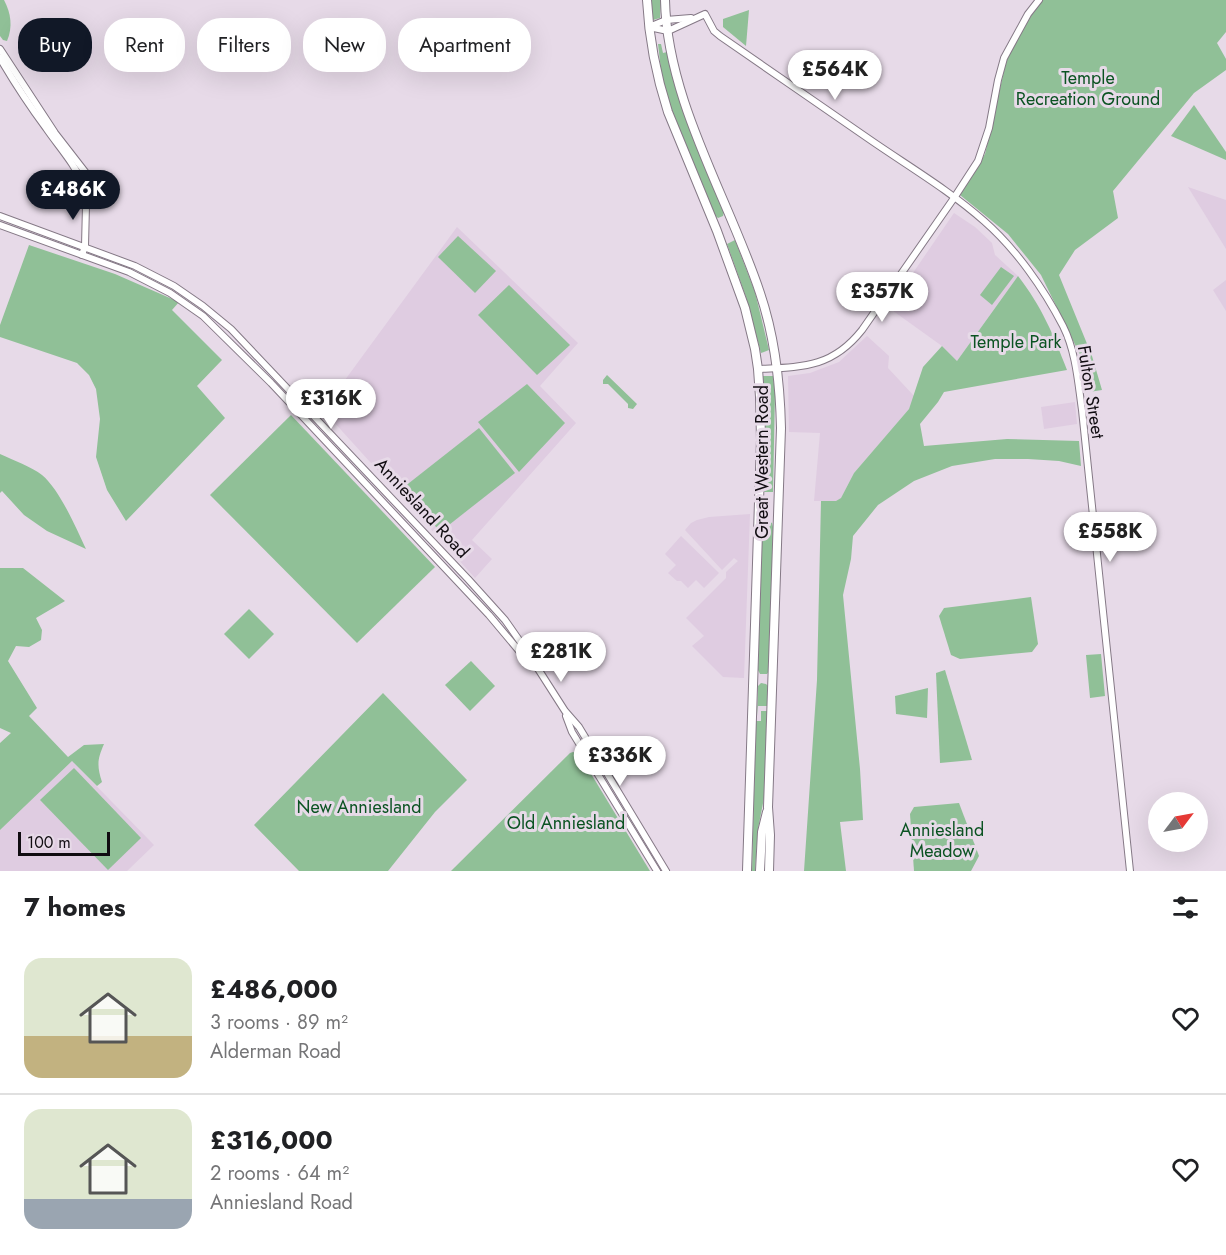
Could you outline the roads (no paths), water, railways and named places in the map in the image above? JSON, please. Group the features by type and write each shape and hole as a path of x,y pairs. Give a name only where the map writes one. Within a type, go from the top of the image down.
{"main road":[{"name":"Great Western Road","path":"647,0 657,78 668,112 739,289 758,369 761,440 746,870"},
{"name":"Great Western Road","path":"665,0 668,31 684,99 760,294 770,331 780,392 768,807 769,871"},
{"path":"760,871 762,832 768,807"}],"street":[{"path":"758,369 805,366 822,362 849,345 862,330 973,169 988,128 1004,58 1028,14 1040,0"},
{"name":"Fulton Street","path":"695,17 705,14 714,31 720,36 985,221 1007,243 1035,280 1063,328 1070,346 1082,410 1130,871"},
{"path":"649,27 666,20 695,17"},
{"path":"649,27 668,31 695,17"},
{"path":"0,50 55,133 100,188 99,197 94,201 88,200 82,194 84,186 79,173 45,128 0,58"},
{"path":"84,186 93,182"},
{"path":"82,255 85,246 88,200"},
{"name":"Anniesland Road","path":"0,216 135,266 174,286 231,329 505,620 565,711 579,727 666,871"},
{"name":"Anniesland Road","path":"0,225 129,272 170,293 203,316 271,383 537,669"},
{"name":"Anniesland Road","path":"565,711 572,732 657,871"}],"park label":[{"name":"Temple Recreation Ground","path":"1088,88"},
{"name":"Temple Park","path":"1016,342"},
{"name":"New Anniesland","path":"359,807"},
{"name":"Old Anniesland","path":"566,823"},
{"name":"Anniesland Meadow","path":"942,840"}]}
